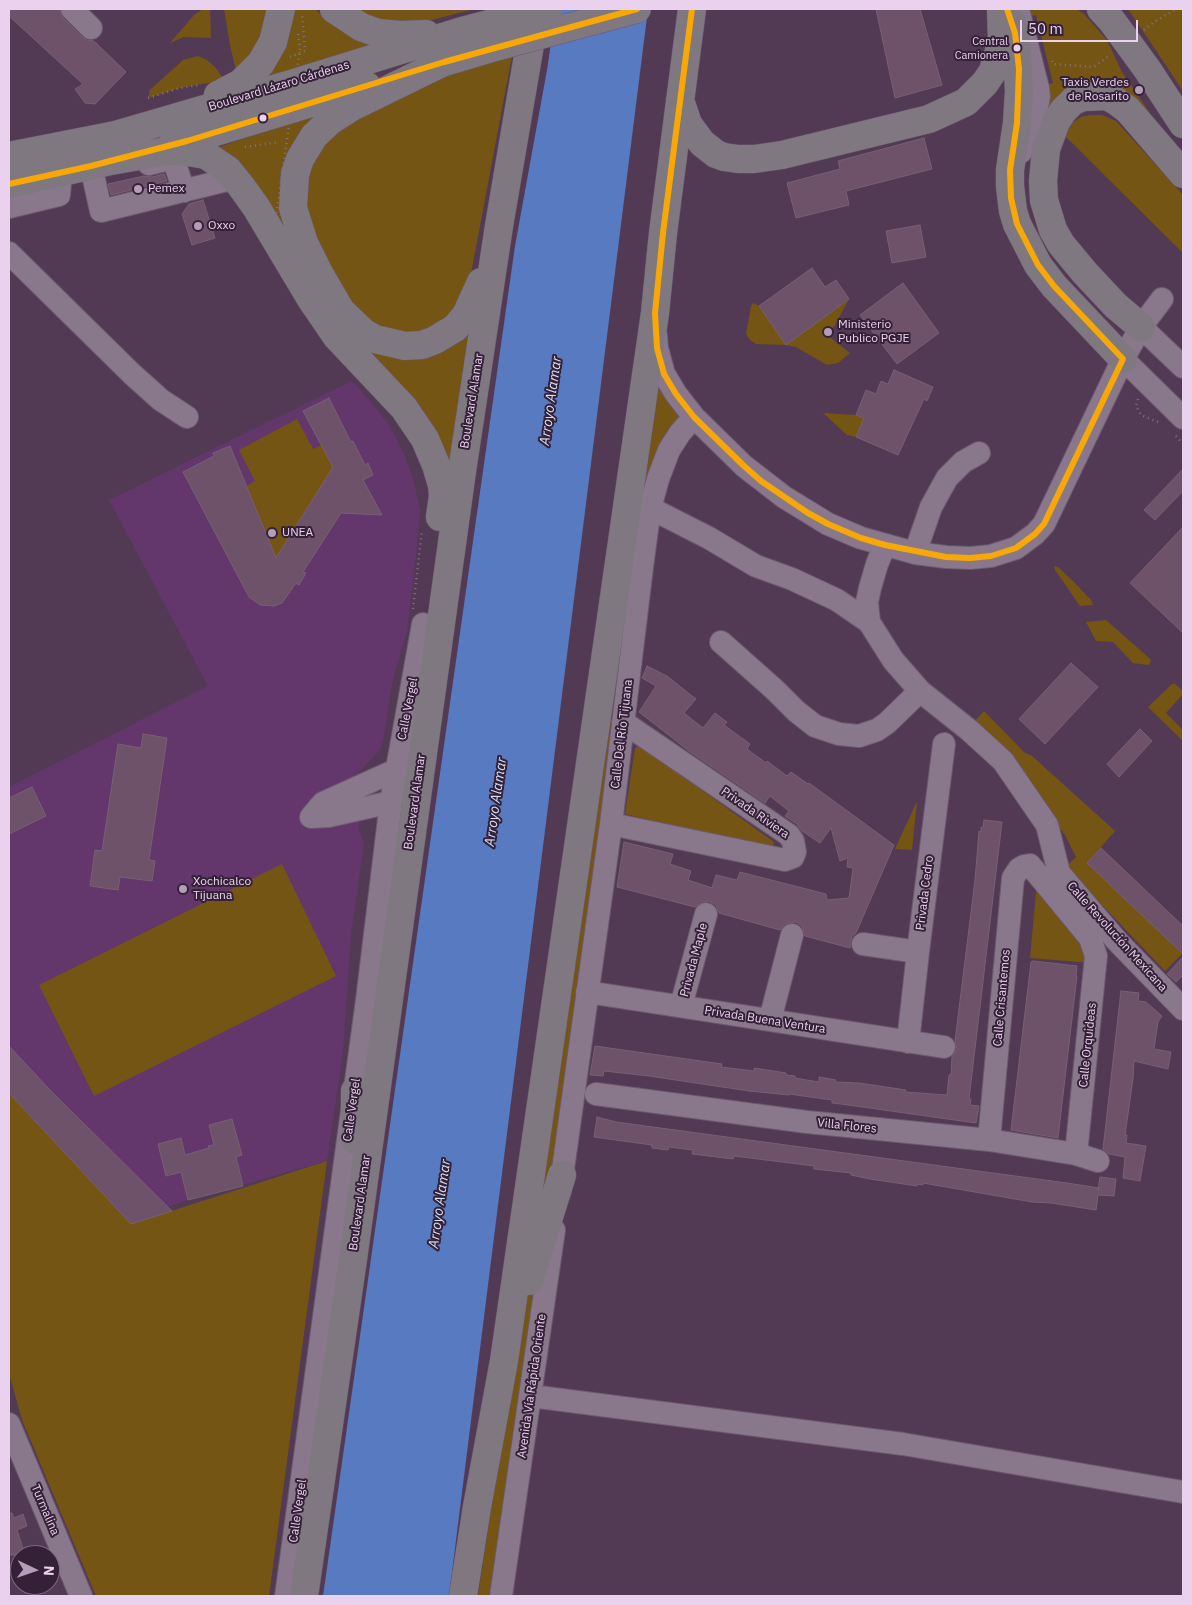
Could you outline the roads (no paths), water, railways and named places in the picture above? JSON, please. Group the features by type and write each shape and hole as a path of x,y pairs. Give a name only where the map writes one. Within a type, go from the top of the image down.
{"highway":[{"path":"116,135 190,108 241,83 261,63 267,54 277,28 281,9"},
{"path":"334,9 361,27 378,33 401,35 462,31"},
{"name":"Boulevard Alamar","path":"304,1596 353,1258 462,471 499,226 536,9"},
{"name":"Boulevard Lázaro Cárdenas","path":"9,184 61,172 96,168 444,62 489,37 548,9"},
{"name":"Boulevard Lázaro Cárdenas","path":"9,156 116,135 291,84 462,31 489,37 637,9"},
{"path":"465,1590 504,1361 655,313 679,99 692,9"},
{"path":"679,99 688,124 702,143 716,154 738,159 754,159 782,154 929,119 966,102 989,77 999,54 1002,41 1001,9"},
{"path":"1007,9 1015,33 1019,69 1017,123 1010,182 1012,204 1017,224 1038,265 1054,286 1123,359"},
{"path":"1101,9 1135,37 1183,124"},
{"path":"444,62 352,107 330,121 314,136 300,159 295,174 294,208 304,243 341,311 363,332 375,339 405,346 422,345 435,340 455,328 466,315 484,274 499,226"},
{"path":"1141,327 1116,306 1085,273 1061,244 1053,230 1044,200 1043,181 1046,149 1056,122 1063,110 1073,101 1083,97 1107,96 1128,110 1183,174"},
{"path":"96,168 167,151 196,152 222,164 235,178 256,207 311,299 337,337 404,408 425,439 432,454 439,474 443,496 438,539 418,618"},
{"path":"418,618 462,471"},
{"path":"353,1258 356,1172 355,1092"},
{"path":"504,1361 562,1175"}],"street":[{"path":"72,9 91,28"},
{"path":"1010,182 1039,97 1018,9"},
{"path":"184,191 173,158 96,168 101,211 184,191 235,178"},
{"path":"9,207 60,194 61,172"},
{"path":"9,253 132,374 161,400 187,417"},
{"path":"655,313 656,348 664,374 676,394 694,417 744,466 784,497 828,524 885,546 946,558 991,556 1016,548 1035,534 1049,515 1123,359 1141,327 1162,299"},
{"path":"1141,327 1183,367"},
{"path":"1123,359 1183,418"},
{"name":"Calle Del Río Tijuana","path":"562,1175 587,1093 587,992 611,824 650,508 669,450 694,417"},
{"path":"915,552 931,506 947,478 963,462 979,453"},
{"path":"650,508 703,535 756,566 792,579 832,598 869,622"},
{"path":"869,622 867,602 877,564 885,546"},
{"name":"Calle Vergel","path":"286,1596 355,1092 390,802 418,618"},
{"name":"Calle Revolución Mexicana","path":"869,622 893,660 920,691 969,730 1003,761 1047,825 1059,873 1117,940 1183,1009"},
{"path":"721,642 808,721 815,726 839,734 859,736 877,730 887,723 920,691"},
{"name":"Privada Riviera","path":"611,824 785,860 793,857 796,852 794,841 789,835 623,722"},
{"name":"Privada Cedro","path":"908,1042 944,744"},
{"path":"390,802 328,816 311,817 323,804 396,770"},
{"name":"Calle Orquideas","path":"1030,865 1090,938 1096,956 1076,1154"},
{"name":"Calle Crisantemos","path":"988,1140 1013,878 1019,869 1030,865"},
{"name":"Privada Maple","path":"681,1006 706,914"},
{"path":"770,1020 792,935"},
{"path":"862,944 918,952"},
{"name":"Privada Buena Ventura","path":"587,992 944,1047"},
{"name":"Villa Flores","path":"587,1093 807,1122 988,1140 1076,1154 1098,1161"},
{"name":"Avenida Vía Rápida Oriente","path":"501,1596 562,1175"},
{"path":"531,1396 903,1444 1183,1492"},
{"name":"Turmalina","path":"9,1424 81,1596"}],"water":[{"name":"Arroyo Alamar","path":"556,9 648,9 449,1596 323,1596 515,246 547,70"}],"place":[{"name":"Central Camionera","path":"1017,48"},
{"name":"Taxis Verdes de Rosarito","path":"1139,90"},
{"name":"Pemex","path":"138,189"},
{"name":"Oxxo","path":"198,226"},
{"name":"Ministerio Publico PGJE","path":"828,332"},
{"name":"UNEA","path":"272,533"},
{"name":"Xochicalco Tijuana","path":"183,889"}]}
